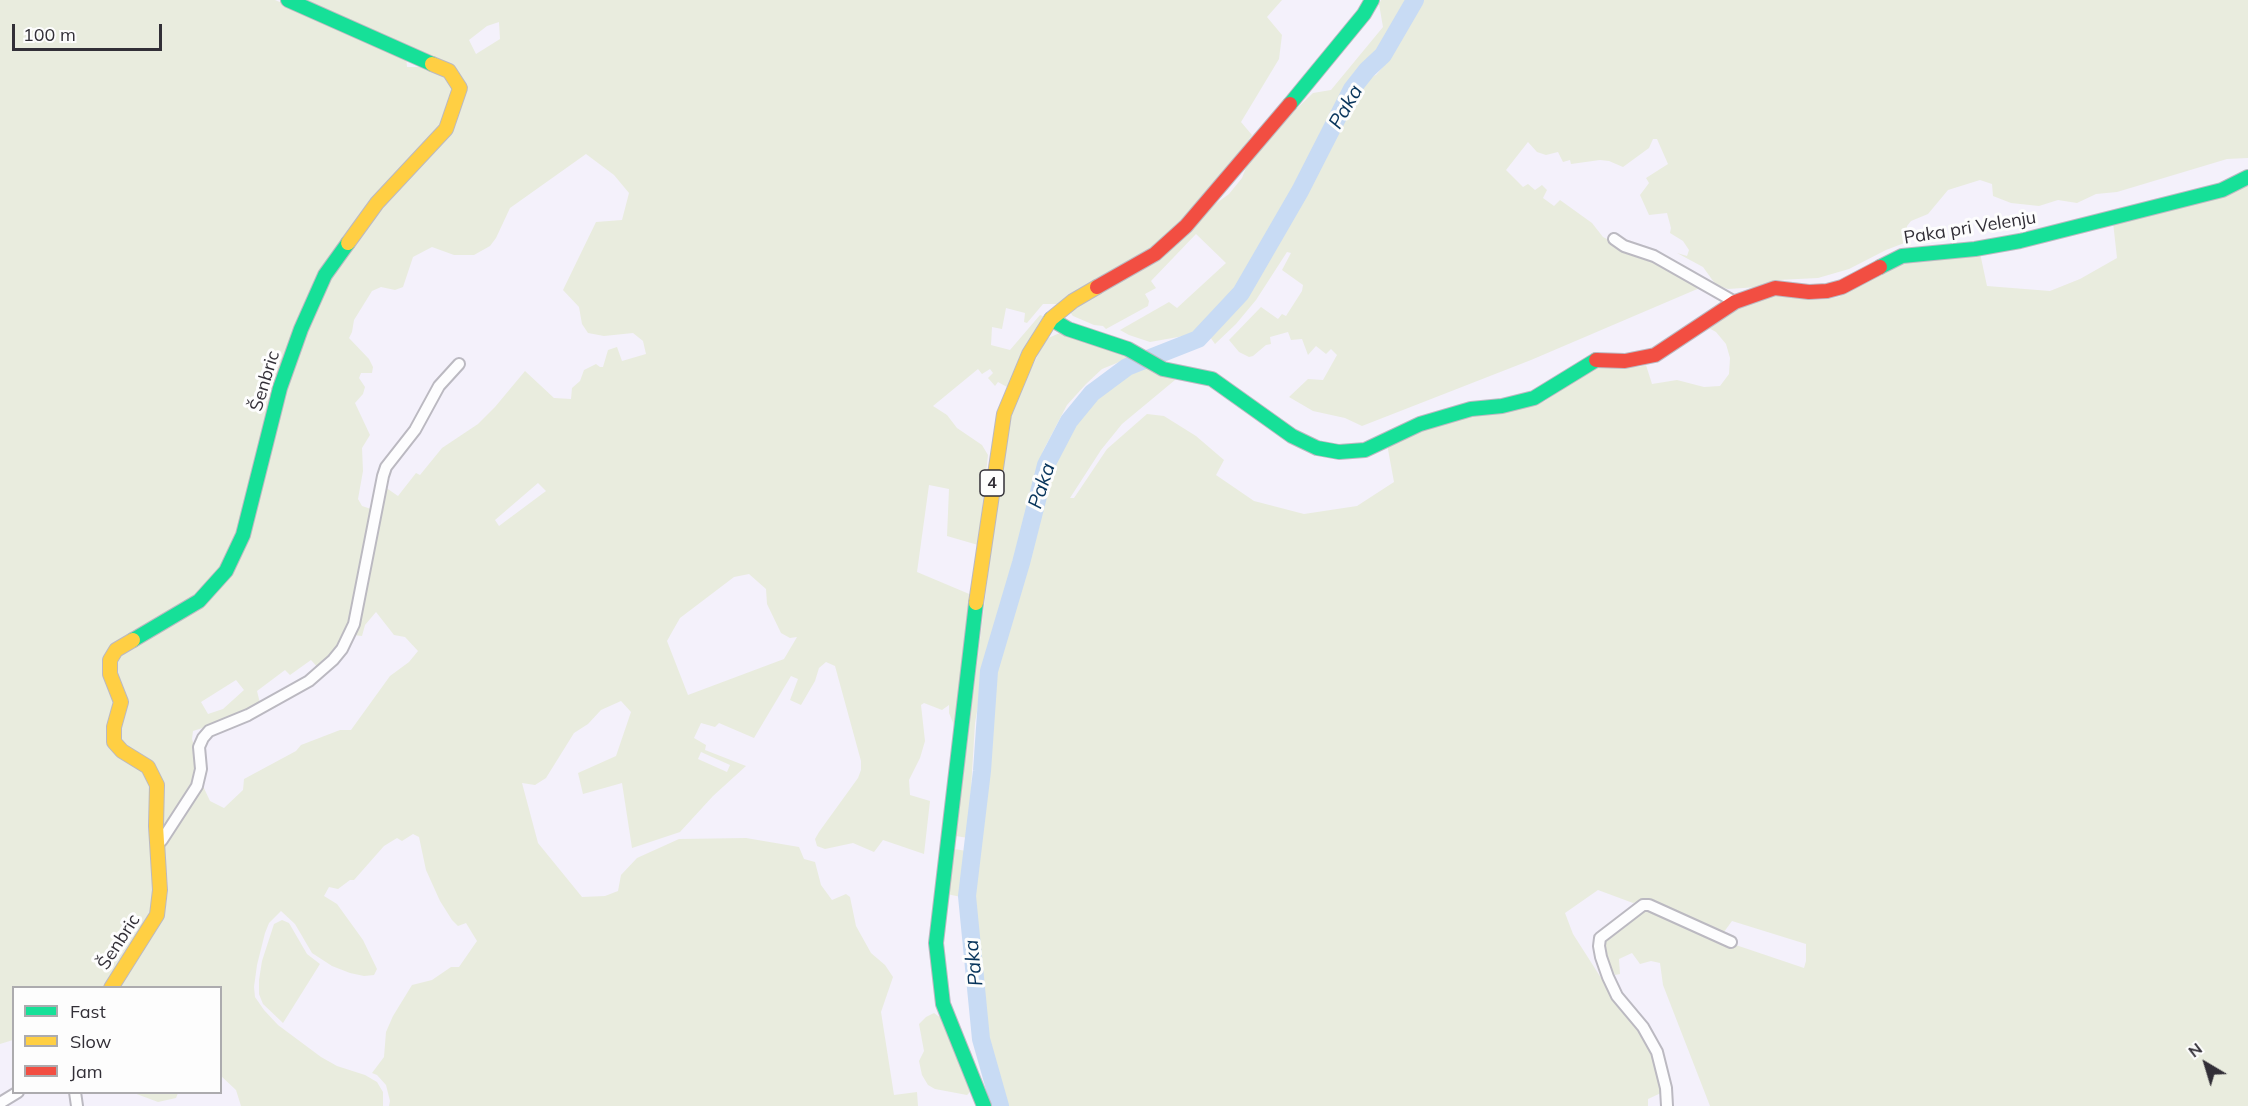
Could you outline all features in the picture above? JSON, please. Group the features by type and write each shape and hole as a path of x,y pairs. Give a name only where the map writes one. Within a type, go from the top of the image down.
{"street":[{"name":"Šenbric","path":"112,986 157,915 160,890 157,845 158,785 148,767 122,751 114,742 114,727 122,702 110,674 110,660 116,650 199,601 226,571 243,535 280,388 301,329 325,275 376,203 446,129 460,88 449,71 288,0"},
{"name":"4","path":"984,1106 943,1004 939,979 937,934 982,556 1004,414 1029,354 1052,319 1072,301 1155,254 1186,226 1364,14 1372,0"},
{"name":"Paka pri Velenju","path":"1052,319 1068,329 1128,349 1163,369 1212,379 1292,436 1317,448 1339,452 1365,450 1420,424 1471,409 1534,398 1597,359 1625,361 1655,355 1735,302 1775,288 1809,292 1834,289 1902,256 1975,249 2020,241 2222,190 2248,177"},
{"path":"1614,239 1624,246 1653,256 1735,302"},
{"path":"157,845 196,786 201,769 199,747 209,731 248,715 309,681 342,649 354,624 386,467 415,430 439,386 459,364"},
{"path":"1667,1106 1666,1088 1657,1052 1643,1027 1617,996 1601,957 1600,938 1642,904 1649,905 1731,942"},
{"path":"0,1103 15,1094"}],"shaded area":[{"path":"0,0 275,0 406,56 407,67 431,67 462,80 300,0 1282,0 1267,17 1282,35 1279,59 1241,122 1252,135 1228,170 1179,225 1151,250 1058,304 1043,304 1027,323 1024,322 1025,313 1006,308 1002,329 992,327 991,345 1010,350 1040,315 1045,317 1007,387 998,382 995,386 988,378 993,373 990,369 982,374 978,369 933,406 947,415 957,428 982,445 988,455 978,545 947,536 949,489 929,485 917,572 974,596 954,725 949,713 949,705 942,710 924,703 921,705 925,741 920,758 909,780 910,795 930,801 924,854 883,840 874,852 853,843 825,849 817,846 815,839 819,832 858,778 861,770 861,761 835,666 826,662 819,668 815,681 801,705 790,700 798,679 791,676 754,738 719,723 715,727 701,723 694,738 706,745 705,750 746,766 713,796 680,832 632,848 622,783 583,794 578,773 616,756 631,712 621,701 601,710 588,724 574,733 546,778 535,785 522,783 538,843 582,897 605,896 618,891 621,875 637,858 679,839 746,838 799,847 804,859 815,862 821,885 832,900 846,894 850,897 856,926 871,953 885,965 893,977 881,1012 894,1095 917,1092 918,1106 389,1106 386,1085 372,1073 384,1057 386,1032 393,1016 412,985 432,980 451,967 459,967 477,941 466,923 458,926 440,901 426,870 419,837 413,834 402,841 397,838 384,846 354,880 350,880 338,889 329,887 324,896 337,904 363,940 377,969 374,975 364,976 350,973 332,966 312,953 295,924 281,911 269,923 265,933 254,987 255,997 278,1025 321,1057 377,1082 383,1092 383,1106 241,1106 236,1090 222,1077 222,986 116,986 165,911 168,892 167,873 164,858 160,853 169,834 202,784 210,801 224,808 243,790 244,779 296,751 301,745 340,730 351,730 390,676 409,662 418,651 405,637 394,635 376,612 365,625 362,636 353,635 385,487 398,496 416,473 420,475 442,448 478,424 525,371 554,398 571,399 572,388 580,381 584,370 596,364 603,367 608,350 617,347 622,361 646,354 643,341 633,333 604,336 588,333 582,324 579,307 563,290 596,222 622,220 629,193 614,175 586,154 510,208 490,246 474,255 454,255 432,247 413,257 403,287 395,290 381,287 372,291 354,320 349,338 369,359 373,367 372,373 361,373 359,378 365,387 363,394 355,403 370,435 362,448 363,471 358,499 362,506 374,510 354,612 339,647 319,669 311,660 290,675 285,670 257,691 260,703 234,718 193,731 192,739 199,769 194,785 162,828 154,913 105,986 12,986 12,1040 0,1044","holes":["499,22 500,39 476,54 469,40 487,26","538,483 546,491 499,526 495,520","749,574 766,589 767,604 781,633 790,638 797,637 784,659 688,695 667,641 680,618 734,577","236,680 244,690 223,709 208,714 201,702","701,752 730,765 727,772 698,759"]},
{"path":"1381,0 1410,0 1381,52 1352,75 1299,187 1237,292 1213,317 1195,334 1150,342 1120,330 1169,302 1177,308 1226,263 1196,234 1151,281 1156,288 1145,294 1149,301 1148,306 1106,329 1073,316 1069,311 1229,194 1242,178 1247,165 1286,119 1313,93 1331,90 1383,27 1379,4"},
{"path":"1422,0 2248,0 2248,158 2227,159 2117,192 2096,194 2077,203 2058,200 2039,206 2011,203 1993,196 1992,184 1980,180 1948,190 1928,214 1911,221 1907,226 1907,242 1849,269 1818,278 1778,280 1758,287 1728,289 1716,285 1703,267 1677,253 1687,256 1689,250 1683,241 1670,233 1667,213 1649,215 1640,195 1649,183 1646,178 1668,164 1657,139 1653,139 1649,148 1623,167 1600,160 1571,164 1570,160 1563,162 1558,152 1546,155 1537,152 1528,142 1506,170 1523,187 1528,184 1535,190 1542,185 1547,190 1543,198 1554,206 1560,200 1592,223 1603,237 1702,287 1531,360 1362,426 1345,418 1313,411 1289,397 1308,379 1323,380 1337,355 1331,349 1326,354 1316,346 1308,355 1302,339 1291,340 1288,332 1270,337 1271,344 1249,357 1239,352 1229,340 1261,307 1278,319 1282,314 1286,316 1302,291 1303,285 1282,270 1291,253 1287,252 1256,300 1236,324 1215,344 1210,337 1238,307 1257,280 1305,198 1327,146 1355,91 1365,78 1376,75 1382,68"},
{"path":"2248,184 2248,1106 1710,1106 1663,985 1660,963 1651,961 1640,964 1632,953 1619,959 1620,974 1615,975 1600,945 1644,909 1721,940 1804,968 1806,944 1732,921 1721,936 1646,900 1633,903 1598,890 1565,913 1573,934 1619,1006 1642,1035 1654,1058 1661,1093 1648,1099 1648,1106 1003,1106 985,1042 977,930 971,901 983,803 987,718 1002,641 1039,527 1052,456 1058,456 1066,434 1093,399 1103,390 1147,364 1175,380 1122,424 1101,450 1070,498 1074,498 1107,449 1147,414 1164,416 1196,436 1224,460 1216,475 1254,501 1304,514 1357,506 1394,482 1387,444 1451,419 1520,409 1545,401 1595,367 1609,364 1638,367 1646,365 1652,384 1677,380 1704,387 1720,386 1729,374 1730,358 1726,344 1716,332 1705,326 1741,305 1767,295 1820,300 1839,297 1889,264 1980,253 1987,286 2050,291 2080,279 2117,258 2113,222"},
{"path":"1062,332 1134,356 1102,369 1086,384 1067,405 1043,451 1022,546 985,666 975,723 968,838 956,836 992,542 1012,407 1046,339"},
{"path":"954,849 967,851 961,897 947,894"},
{"path":"282,920 289,923 307,954 320,964 283,1023 263,1004 259,994 262,961 274,924"},
{"path":"934,1013 941,1018 970,1092 967,1095 935,1089 928,1085 922,1075 919,1061 924,1051 919,1024"},
{"path":"137,1094 178,1094 176,1098 158,1102"}],"waterway":[{"name":"Paka","path":"1000,1106 981,1039 967,896 982,771 989,671 1021,563 1046,465 1069,421 1092,393 1127,367 1198,339 1241,293 1300,191 1352,89 1383,55 1415,0"}],"traffic: fast":[{"path":"288,0 432,64"},
{"path":"1290,104 1364,14 1372,0"},
{"path":"1880,267 1902,256 1975,249 2020,241 2222,190 2248,177"},
{"path":"133,640 199,601 226,571 243,535 280,388 301,329 325,275 348,243"},
{"path":"1051,319 1068,329 1128,349 1163,369 1212,379 1292,436 1317,448 1339,452 1365,450 1420,424 1471,409 1502,406 1534,398 1596,360"},
{"path":"976,603 936,943 943,1004 984,1106"}],"traffic: slow":[{"path":"348,243 377,203 446,129 460,88 449,71 432,64"},
{"path":"976,603 1004,414 1029,354 1051,319 1073,301 1097,287"},
{"path":"112,986 157,915 160,890 156,826 157,785 148,767 122,751 114,742 114,727 121,702 110,674 110,660 116,650 133,640"}],"traffic: jam":[{"path":"1097,287 1155,254 1186,226 1290,104"},
{"path":"1596,360 1625,361 1655,355 1735,302 1775,288 1809,292 1827,291 1842,287 1880,267"}]}
